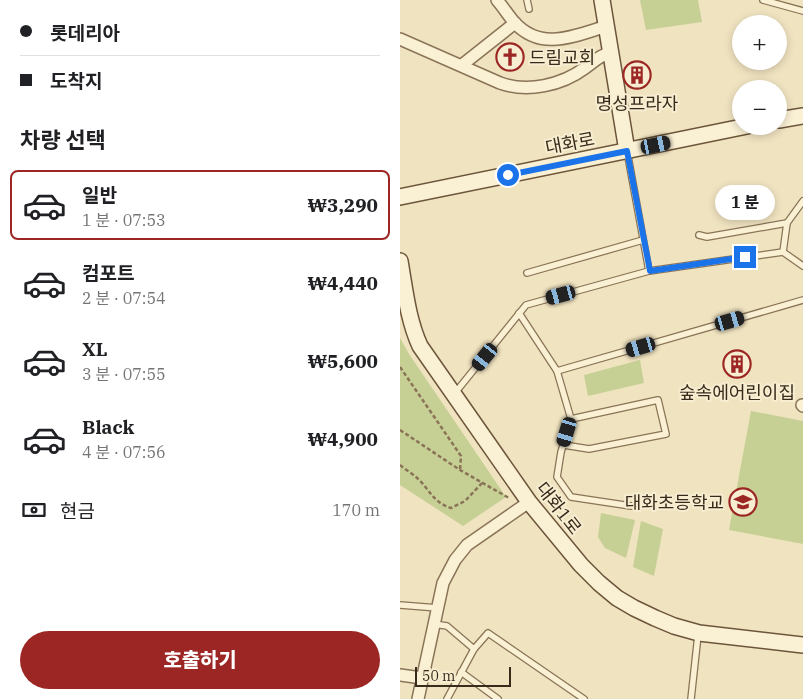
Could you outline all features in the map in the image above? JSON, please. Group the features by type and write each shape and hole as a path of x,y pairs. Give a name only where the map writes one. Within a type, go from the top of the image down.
{"street":[{"path":"498,0 515,23 528,34 544,40 606,26"},
{"path":"602,0 627,151"},
{"path":"462,65 515,23"},
{"path":"401,41 506,85 523,88 559,82 585,69 602,54 612,52"},
{"path":"787,119 803,116"},
{"name":"대화로","path":"400,197 732,129"},
{"name":"대화1로","path":"400,261 414,332 420,346 454,394 522,501 599,583 617,598 634,608 674,626 698,633 803,645"},
{"path":"418,699 443,583 448,571 461,551 522,501"},
{"path":"400,675 422,678"}],"lane":[{"path":"527,0 529,9"},
{"path":"763,0 803,11"},
{"path":"627,151 650,271"},
{"path":"783,252 787,222 803,201"},
{"path":"699,235 707,237 787,222"},
{"path":"527,273 643,240"},
{"path":"454,394 526,305 650,271 783,252 803,266"},
{"path":"557,372 803,300"},
{"path":"519,313 557,372 571,420 557,477 571,497 631,506"},
{"path":"564,445 589,449 666,434 658,400 571,420"},
{"path":"400,605 438,608"},
{"path":"434,624 447,626 474,648"},
{"path":"447,699 474,648 488,633 584,699"},
{"path":"692,699 698,633"},
{"path":"461,672 498,699"}],"path":[{"path":"400,367 461,456 460,470"},
{"path":"400,430 482,483 522,501"},
{"path":"400,465 417,478 441,505 451,508 465,501 482,483"}],"green space":[{"path":"640,0 698,0 702,22 646,30"},
{"path":"400,338 506,497 463,526 400,485"},
{"path":"640,360 644,383 588,396 584,375"},
{"path":"751,411 803,421 803,544 729,530"},
{"path":"601,513 635,520 626,558 605,548 598,537"},
{"path":"641,521 663,529 654,576 633,567"}],"place":[{"name":"드림교회","path":"510,57"},
{"name":"명성프라자","path":"637,75"},
{"name":"숲속에어린이집","path":"737,364"},
{"name":"대화초등학교","path":"743,502"}],"route":[{"path":"508,175 627,151 650,271 745,257"}]}
